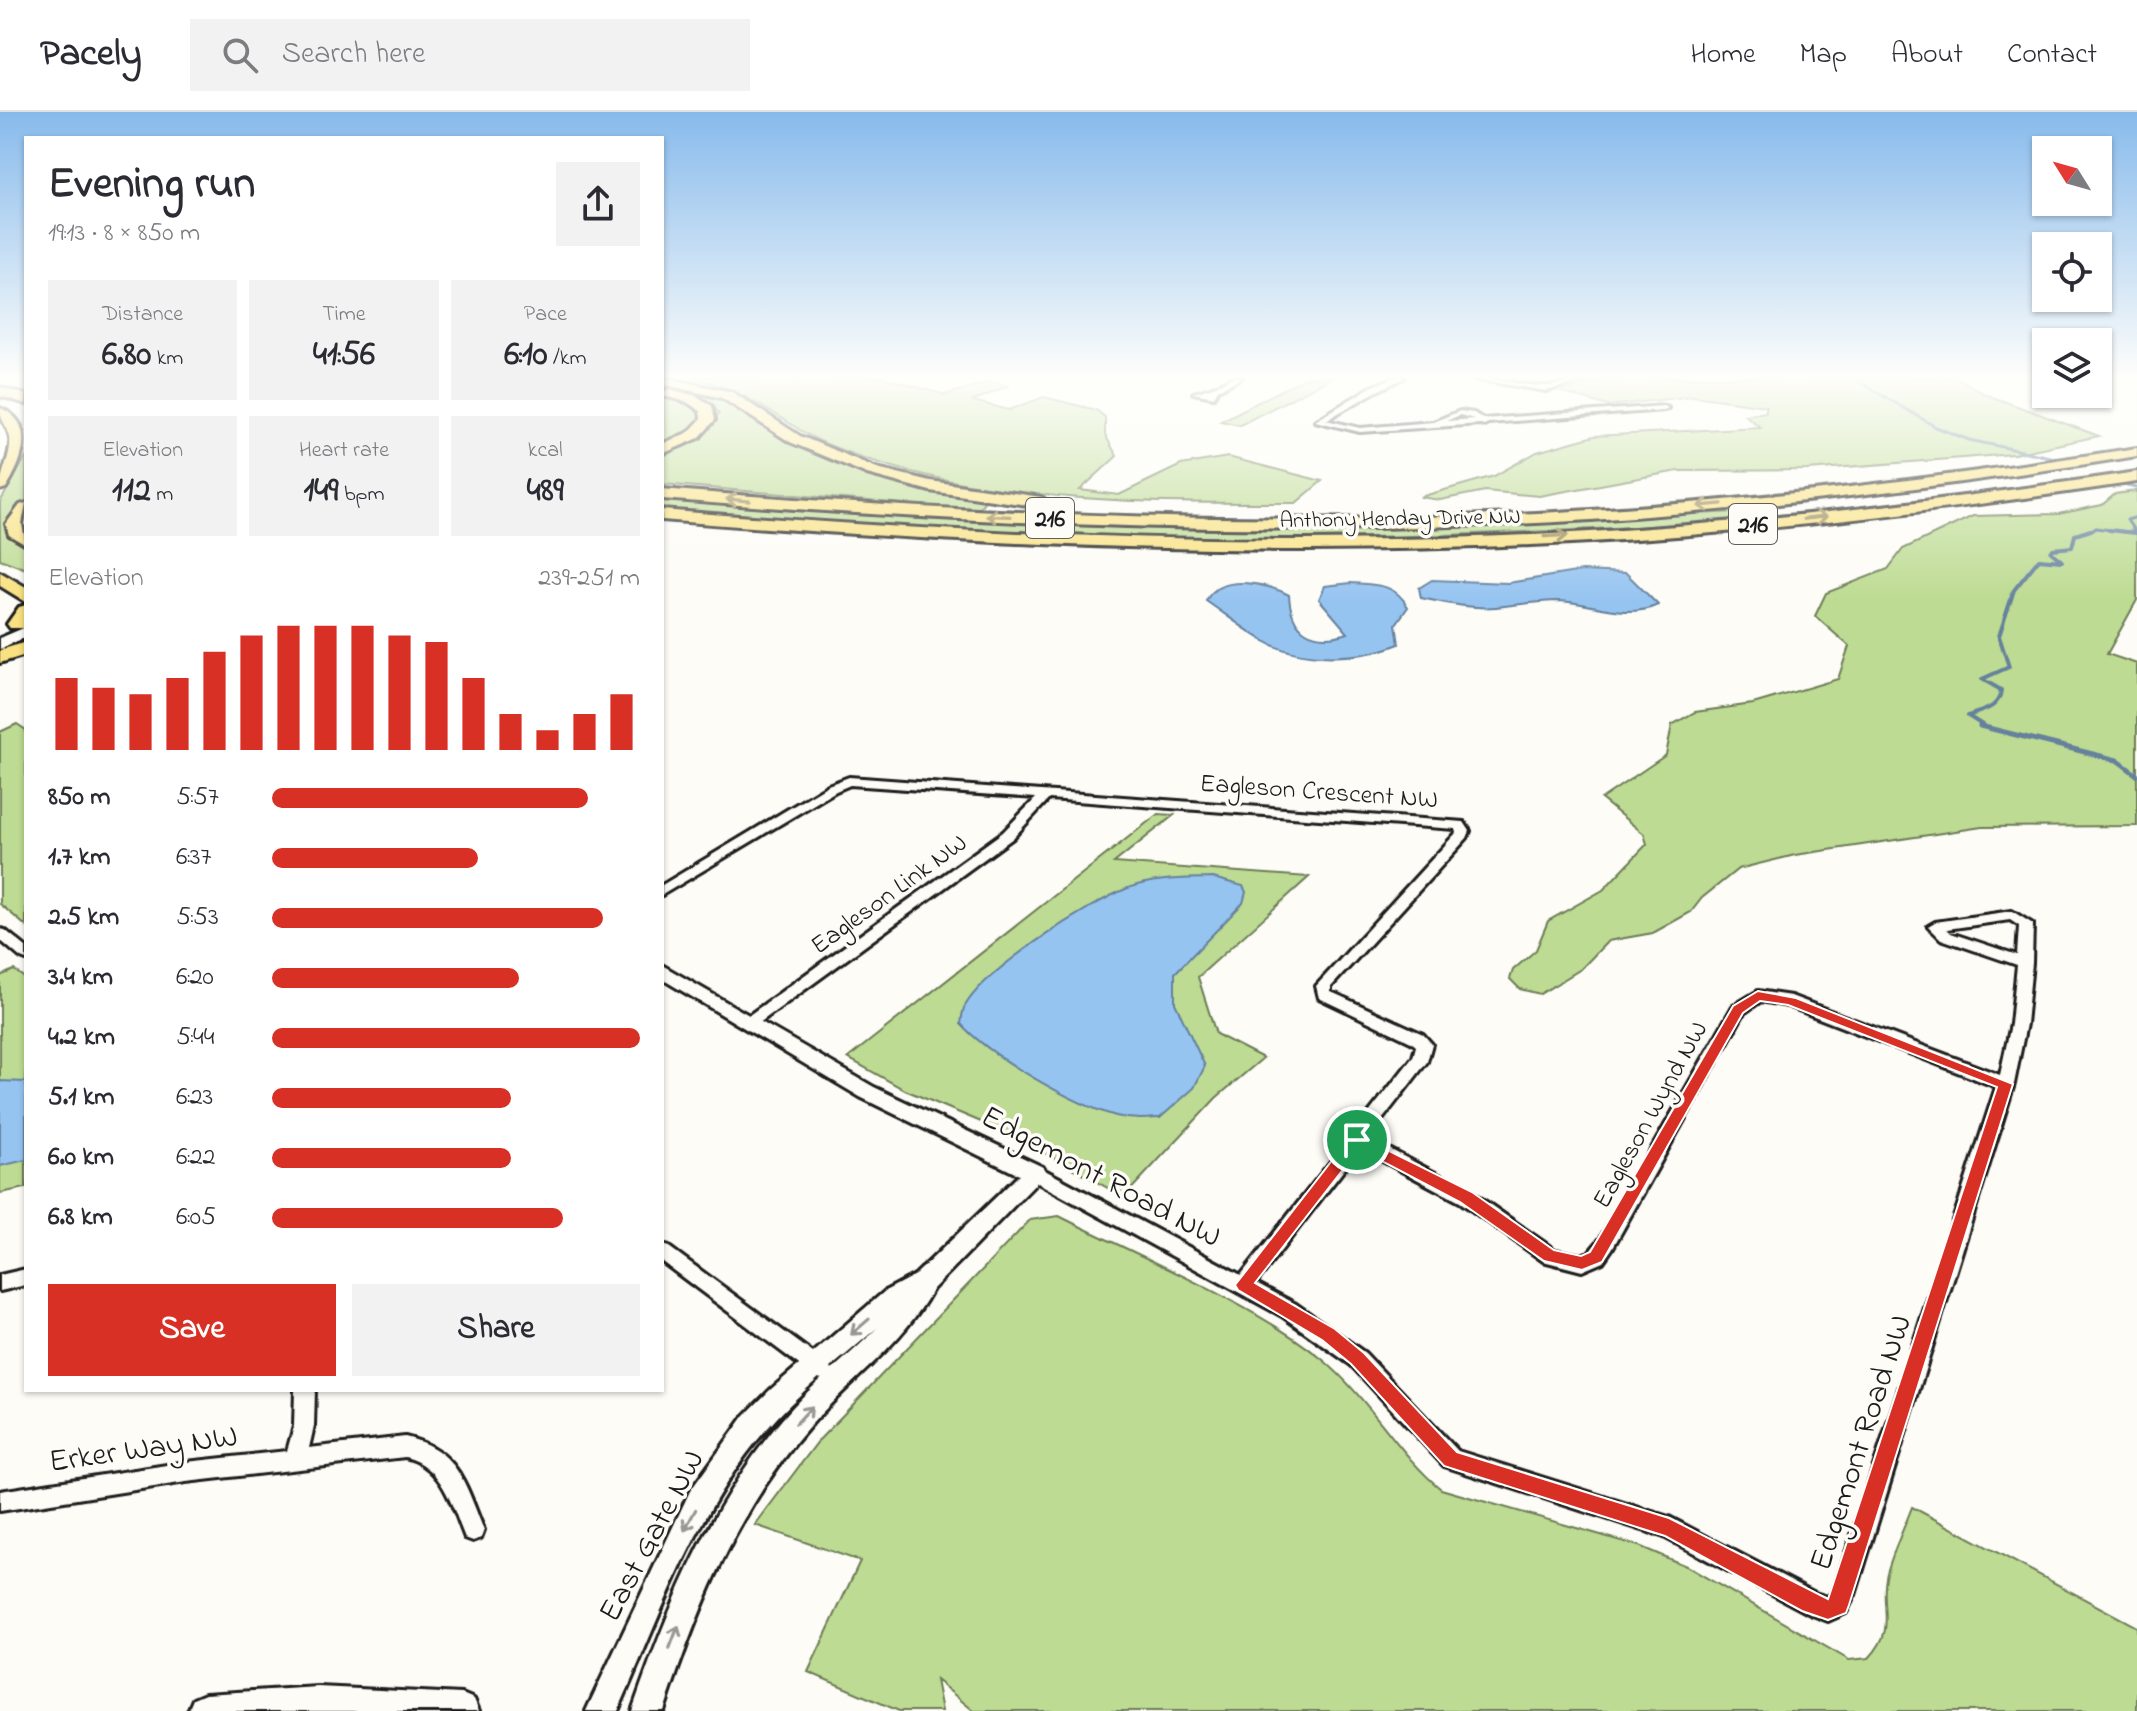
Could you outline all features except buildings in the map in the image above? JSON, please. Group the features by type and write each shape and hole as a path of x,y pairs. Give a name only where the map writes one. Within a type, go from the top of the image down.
{"highway":[{"path":"0,485 19,452"},
{"path":"821,452 838,460 930,486 1084,506 1440,519"},
{"name":"Anthony Henday Drive NW","path":"664,494 823,507 1067,518 1440,519 1680,507 1839,494 1983,477 2137,452"},
{"name":"Anthony Henday Drive NW","path":"664,515 887,532 1151,541 1478,539 1779,522 2026,494 2137,477"},
{"path":"24,511 14,524 15,531 24,538"},
{"path":"664,521 803,531 887,532"},
{"path":"664,531 979,546 1179,550 1427,547 1478,539"},
{"path":"0,570 24,576"},
{"path":"0,577 24,595"},
{"path":"0,657 24,649"}],"main road":[{"path":"0,644 19,624"},
{"path":"205,1711 318,1704 462,1711"}],"street":[{"name":"Eagleson Crescent NW","path":"664,890 841,784 874,782 1447,822 1464,831 1323,986 1324,994 1424,1044 1421,1058 1244,1285"},
{"name":"Eagleson Link NW","path":"750,1022 1008,835 1046,795"},
{"path":"0,933 24,953"},
{"name":"Edgemont Road NW","path":"666,978 750,1022 867,1092 1035,1173 1244,1285 1328,1335 1358,1359 1451,1459 1669,1528 1810,1603 1828,1609 1838,1605 1844,1595 2006,1084 2022,1015 2025,963"},
{"name":"Eagleson Wynd NW","path":"1357,1140 1466,1197 1550,1256 1582,1263 1596,1257 1606,1244 1738,1010 1758,996 1791,1001 2006,1084"},
{"name":"East Gate NW","path":"602,1711 655,1588 700,1500 754,1424 911,1310 924,1282 1035,1173"},
{"path":"664,1253 826,1374"},
{"path":"0,1283 24,1277"},
{"name":"East Gate NW","path":"648,1711 688,1600 722,1523 755,1473 803,1415 826,1374"},
{"path":"296,1458 304,1426 305,1392"},
{"name":"Erker Way NW","path":"0,1501 296,1458 381,1448 424,1449 450,1477 473,1530"}],"green space":[{"path":"670,452 816,452 841,464 930,491 985,501 977,510 664,484 664,454"},
{"path":"847,452 1114,452 1117,456 1080,490 1119,495 1181,465 1228,457 1322,481 1296,503 1136,501 977,486"},
{"path":"1537,452 2025,452 1807,470 1678,471 1539,496 1485,491 1440,500 1420,497 1494,476"},
{"path":"24,460 24,505 5,526 10,535 24,542 24,568 0,559 0,502"},
{"path":"2137,491 2137,600 2107,654 2137,664 2137,826 1982,827 1795,855 1738,869 1702,898 1691,912 1653,933 1608,941 1581,969 1540,994 1520,989 1510,979 1513,970 1536,950 1548,921 1603,890 1647,844 1644,834 1601,799 1666,755 1672,725 1695,712 1753,704 1838,679 1849,646 1815,616 1826,593 1888,569 1903,549 1973,516 2058,514 2102,505 2115,494"},
{"path":"664,497 1064,524 1641,516 1767,511 1732,522 1342,538 1050,536 664,511"},
{"path":"17,724 24,729 24,924 0,904 0,732"},
{"path":"1158,814 1174,815 1114,863 1309,877 1198,977 1216,1034 1263,1058 1216,1098 1124,1197 1012,1135 905,1090 848,1058"},
{"path":"14,970 24,978 24,1188 0,1193 0,976"},
{"path":"1059,1216 1230,1300 1294,1338 1339,1375 1425,1475 1441,1489 1639,1546 1686,1566 1849,1660 1869,1658 1883,1636 1887,1573 1912,1507 2137,1627 2137,1711 974,1711 936,1680 942,1711 899,1711 808,1672 860,1561 755,1525 819,1440 1030,1220"}],"water":[{"path":"1582,571 1626,573 1658,605 1633,611 1559,601 1477,607 1421,598 1419,588 1432,580 1508,583"},
{"path":"1351,583 1391,589 1403,599 1408,607 1396,624 1399,644 1349,656 1295,653 1264,641 1206,601 1212,592 1232,584 1269,587 1289,595 1294,618 1306,632 1314,636 1335,636 1348,633 1319,599 1325,586"},
{"path":"1213,878 1243,886 1246,892 1243,903 1175,973 1175,1003 1205,1066 1194,1088 1160,1118 1122,1117 1078,1101 992,1051 961,1024 965,1006 994,974 1039,939 1089,908 1128,888 1148,882"},
{"path":"0,1081 24,1082 24,1160 0,1166"}],"waterway":[{"path":"2024,452 2064,460"},
{"path":"2127,486 2137,488"},
{"path":"2135,532 2127,520 2137,517"},
{"path":"2087,531 2096,528 2117,531"},
{"path":"2109,530 2117,531"},
{"path":"2117,531 2136,533 2134,530"},
{"path":"1986,728 1968,716 1989,708 2000,696 2001,690 1982,679 2009,667 1999,636 2014,590 2039,559 2062,561 2051,552 2053,549 2072,547 2075,535 2087,531"},
{"path":"2117,531 2125,532"},
{"path":"1980,726 1986,728"},
{"path":"1986,728 2117,760 2137,775"}],"route":[{"path":"1758,996 1791,1001 2006,1084 1844,1595 1838,1605 1828,1609 1810,1603 1706,1544 1630,1513 1460,1464 1441,1450 1358,1359 1328,1335 1244,1285 1357,1140 1466,1197 1550,1256 1582,1263 1596,1257 1606,1244 1738,1010 1745,1002 1758,996"}]}
